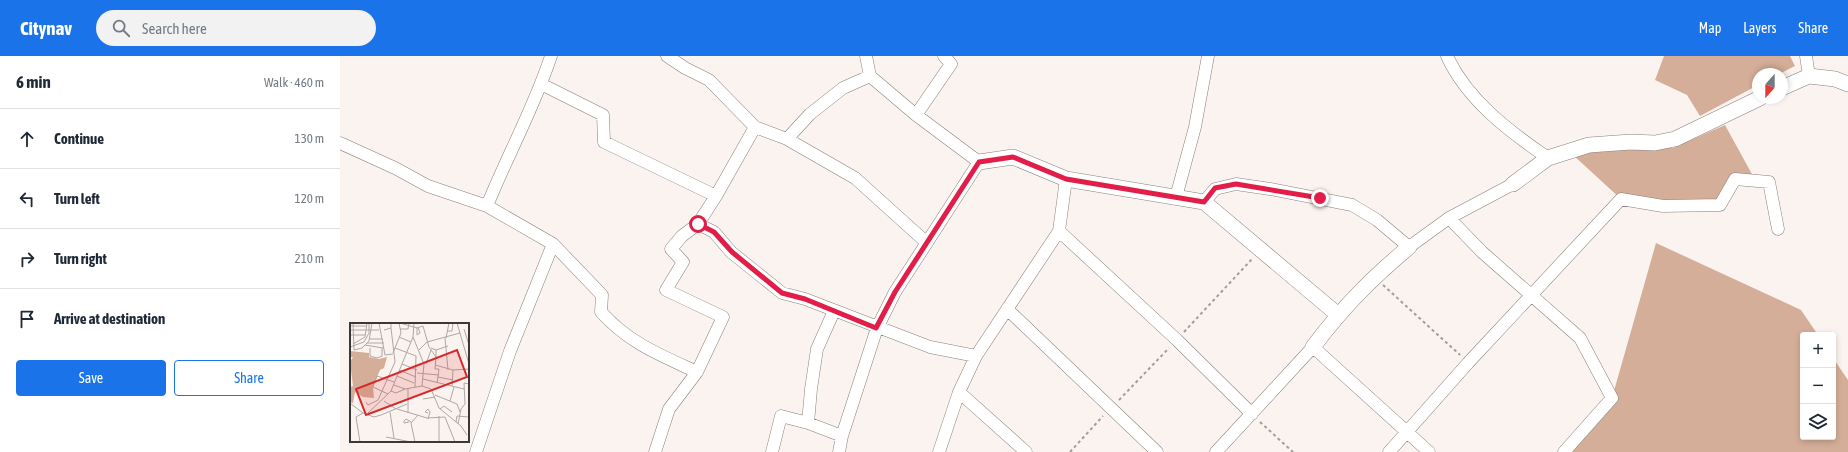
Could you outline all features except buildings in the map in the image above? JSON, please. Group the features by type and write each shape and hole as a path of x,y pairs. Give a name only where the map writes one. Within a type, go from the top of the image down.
{"street":[{"path":"487,206 499,176 542,84 551,56"},
{"path":"667,56 685,68 709,80 755,128 787,139 855,178 927,243"},
{"path":"866,56 870,76 916,115 979,162 1013,157 1066,179 1204,202 1337,314"},
{"path":"916,115 951,64 944,56"},
{"path":"1176,197 1195,127 1208,56"},
{"path":"1447,56 1452,68 1467,89 1516,136 1548,158"},
{"path":"1806,56 1809,76"},
{"path":"787,139 810,114 843,88 870,76"},
{"path":"1788,85 1809,76 1834,79 1848,84"},
{"path":"542,84 603,115 604,142 716,196"},
{"path":"1216,452 1313,347 1337,314 1374,277 1409,247 1449,218 1513,184 1548,158 1589,145 1631,142 1654,144 1675,139 1752,102"},
{"path":"655,452 669,409 697,372 723,316 666,290 683,262 670,249 682,236 698,224 755,128"},
{"path":"340,143 395,168 428,186 487,206 553,244 602,295 601,312 612,324 642,347 697,372"},
{"path":"839,452 842,436 876,328 895,292 979,162"},
{"path":"939,452 959,392 976,356 1059,231 1066,179"},
{"path":"1389,452 1468,363 1621,199 1663,206 1720,205 1735,179 1769,182 1778,228"},
{"path":"1204,202 1215,188 1236,184 1326,199 1352,205 1378,220 1409,247"},
{"path":"1449,218 1482,252 1580,338 1612,398 1564,452"},
{"path":"698,224 714,232 732,252 782,293 805,299 876,328 930,347 976,356"},
{"path":"1059,231 1177,340 1252,414"},
{"path":"476,452 510,351 553,244"},
{"path":"1007,309 1157,452"},
{"path":"808,423 817,349 834,311"},
{"path":"1313,347 1429,452"},
{"path":"959,392 1026,452"},
{"path":"772,452 781,416 808,423 842,436"}],"path":[{"path":"1070,452 1261,249"},
{"path":"1374,277 1468,363"},
{"path":"1252,414 1293,452"}],"shaded area":[{"path":"1664,56 1790,56 1795,66 1788,70 1788,68 1752,68 1752,88 1700,116 1687,95 1655,80"},
{"path":"1725,125 1753,176 1735,179 1720,205 1621,199 1573,155 1625,147 1673,148"},
{"path":"1656,243 1801,310 1816,332 1800,332 1800,440 1836,440 1836,362 1848,380 1848,452 1564,452 1612,398"}],"route":[{"path":"698,224 714,232 732,252 782,293 805,299 876,328 895,292 938,228 979,162 1013,157 1066,179 1204,202 1215,188 1236,184 1320,198"}]}
